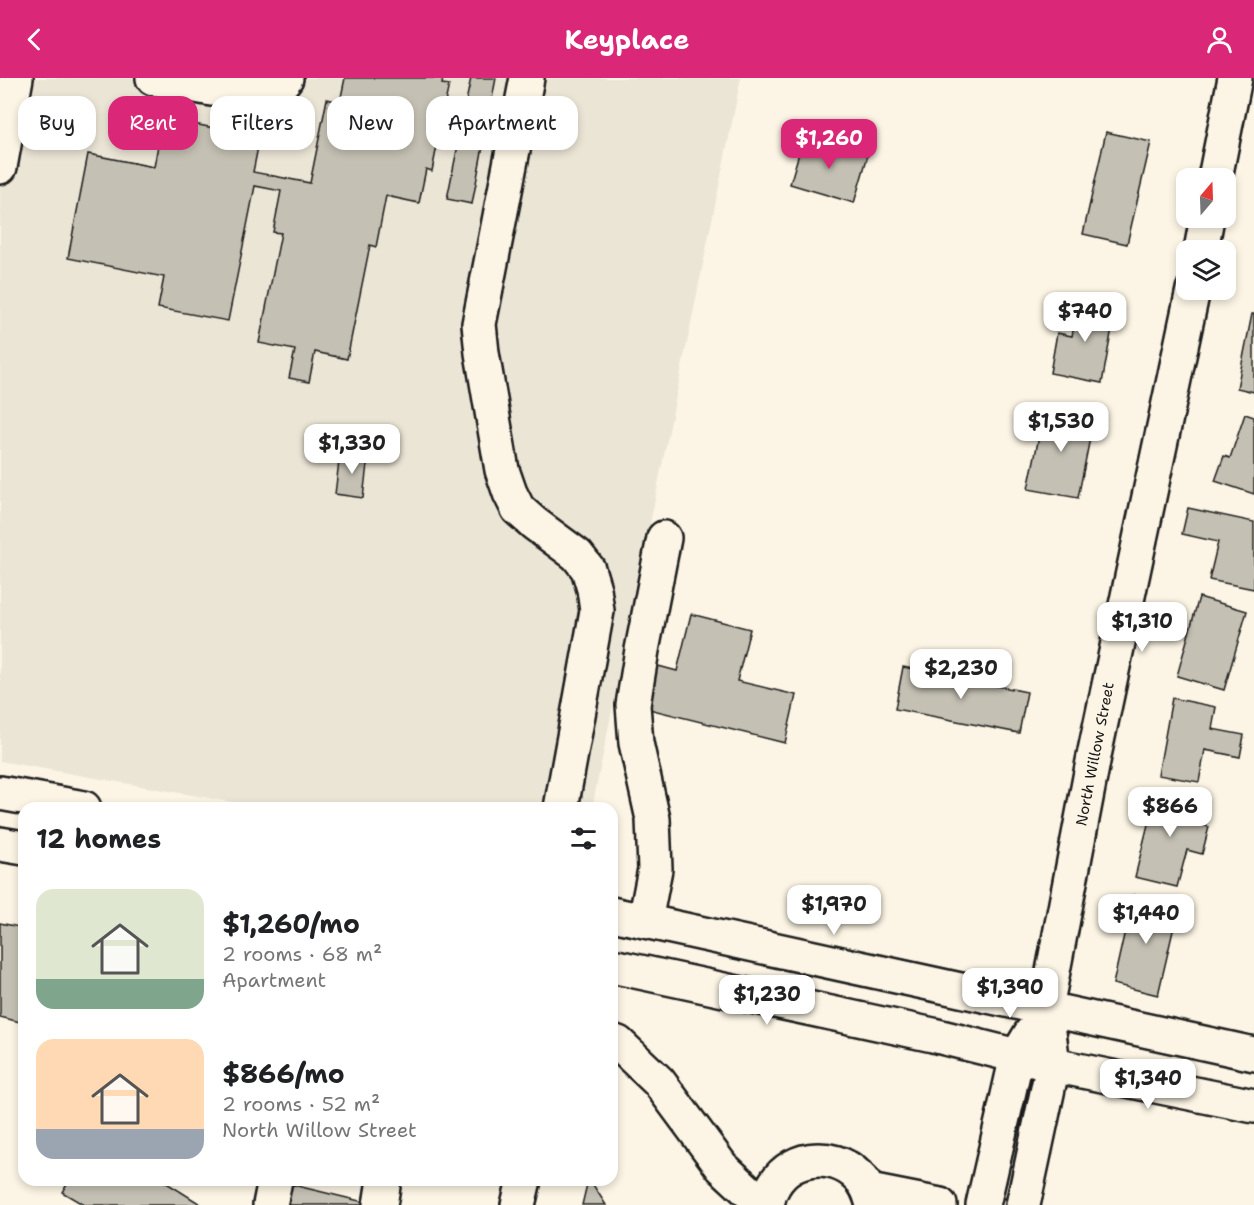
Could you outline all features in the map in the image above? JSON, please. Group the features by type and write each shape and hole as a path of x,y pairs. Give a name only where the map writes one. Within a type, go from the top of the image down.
{"main road":[{"path":"0,167 16,78"},
{"path":"153,78 212,89 258,92 280,84 286,78"},
{"path":"527,78 479,324 502,470 510,493 518,508 535,524 577,555 588,569 594,589 597,611 562,802"},
{"path":"1217,168 1235,78"},
{"name":"North Willow Street","path":"1023,1205 1053,1065 1046,1008 1095,751 1191,300"},
{"path":"645,921 655,869 653,819 636,743 633,705 664,538"},
{"path":"0,794 32,802"},
{"path":"0,844 18,847"},
{"path":"618,915 1254,1054"},
{"path":"618,967 933,1035 1053,1065 1254,1106"},
{"name":"North Willow Street","path":"983,1205 1017,1056 1046,1008"},
{"path":"618,1042 660,1082 722,1167 765,1205 780,1176 794,1165 811,1160 829,1160 846,1166 860,1176 871,1198 940,1205"},
{"path":"270,1205 274,1186"},
{"path":"380,1205 383,1186"},
{"path":"518,1205 523,1186"}],"shaded area":[{"path":"0,78 741,78 593,802 230,802 0,761"}],"building":[{"path":"345,78 443,78 442,84 449,85 447,96 426,96 426,150 436,150 432,171 426,169 419,203 386,196 376,247 370,245 347,359 315,352 309,382 289,378 295,350 259,343 281,233 273,232 281,191 255,186 228,321 158,308 164,277 68,258 88,154 154,167 157,150 198,150 198,125 210,127 210,150 257,150 253,172 310,183 327,99 327,150 414,150 414,96 341,96"},
{"path":"471,78 496,78 493,96 467,96"},
{"path":"1106,132 1151,142 1127,244 1083,234"},
{"path":"804,136 868,155 854,203 790,184"},
{"path":"457,150 482,150 472,204 447,199"},
{"path":"1079,299 1116,306 1102,383 1050,373 1057,333 1072,336"},
{"path":"1252,314 1254,314 1254,392 1237,388"},
{"path":"1045,408 1094,418 1078,498 1028,489"},
{"path":"1245,414 1254,417 1254,494 1215,481 1224,456 1230,458"},
{"path":"340,453 368,456 363,498 335,494"},
{"path":"1188,508 1254,522 1254,589 1209,580 1218,542 1182,534"},
{"path":"1199,597 1247,611 1224,690 1177,676"},
{"path":"691,614 750,629 737,681 796,695 785,743 641,707 651,664 677,671"},
{"path":"903,667 1027,692 1019,733 895,709"},
{"path":"1172,698 1216,707 1212,729 1244,735 1240,757 1205,750 1199,782 1158,775"},
{"path":"1157,788 1197,798 1190,822 1209,827 1202,854 1187,850 1177,887 1135,877"},
{"path":"1133,895 1179,905 1158,995 1113,984"},
{"path":"0,923 18,927 18,1022 0,1017"},
{"path":"66,1186 172,1186 202,1205 84,1205 62,1192"},
{"path":"289,1186 297,1186 368,1203 367,1205 284,1205"},
{"path":"587,1186 594,1186 606,1205 582,1205"}]}
